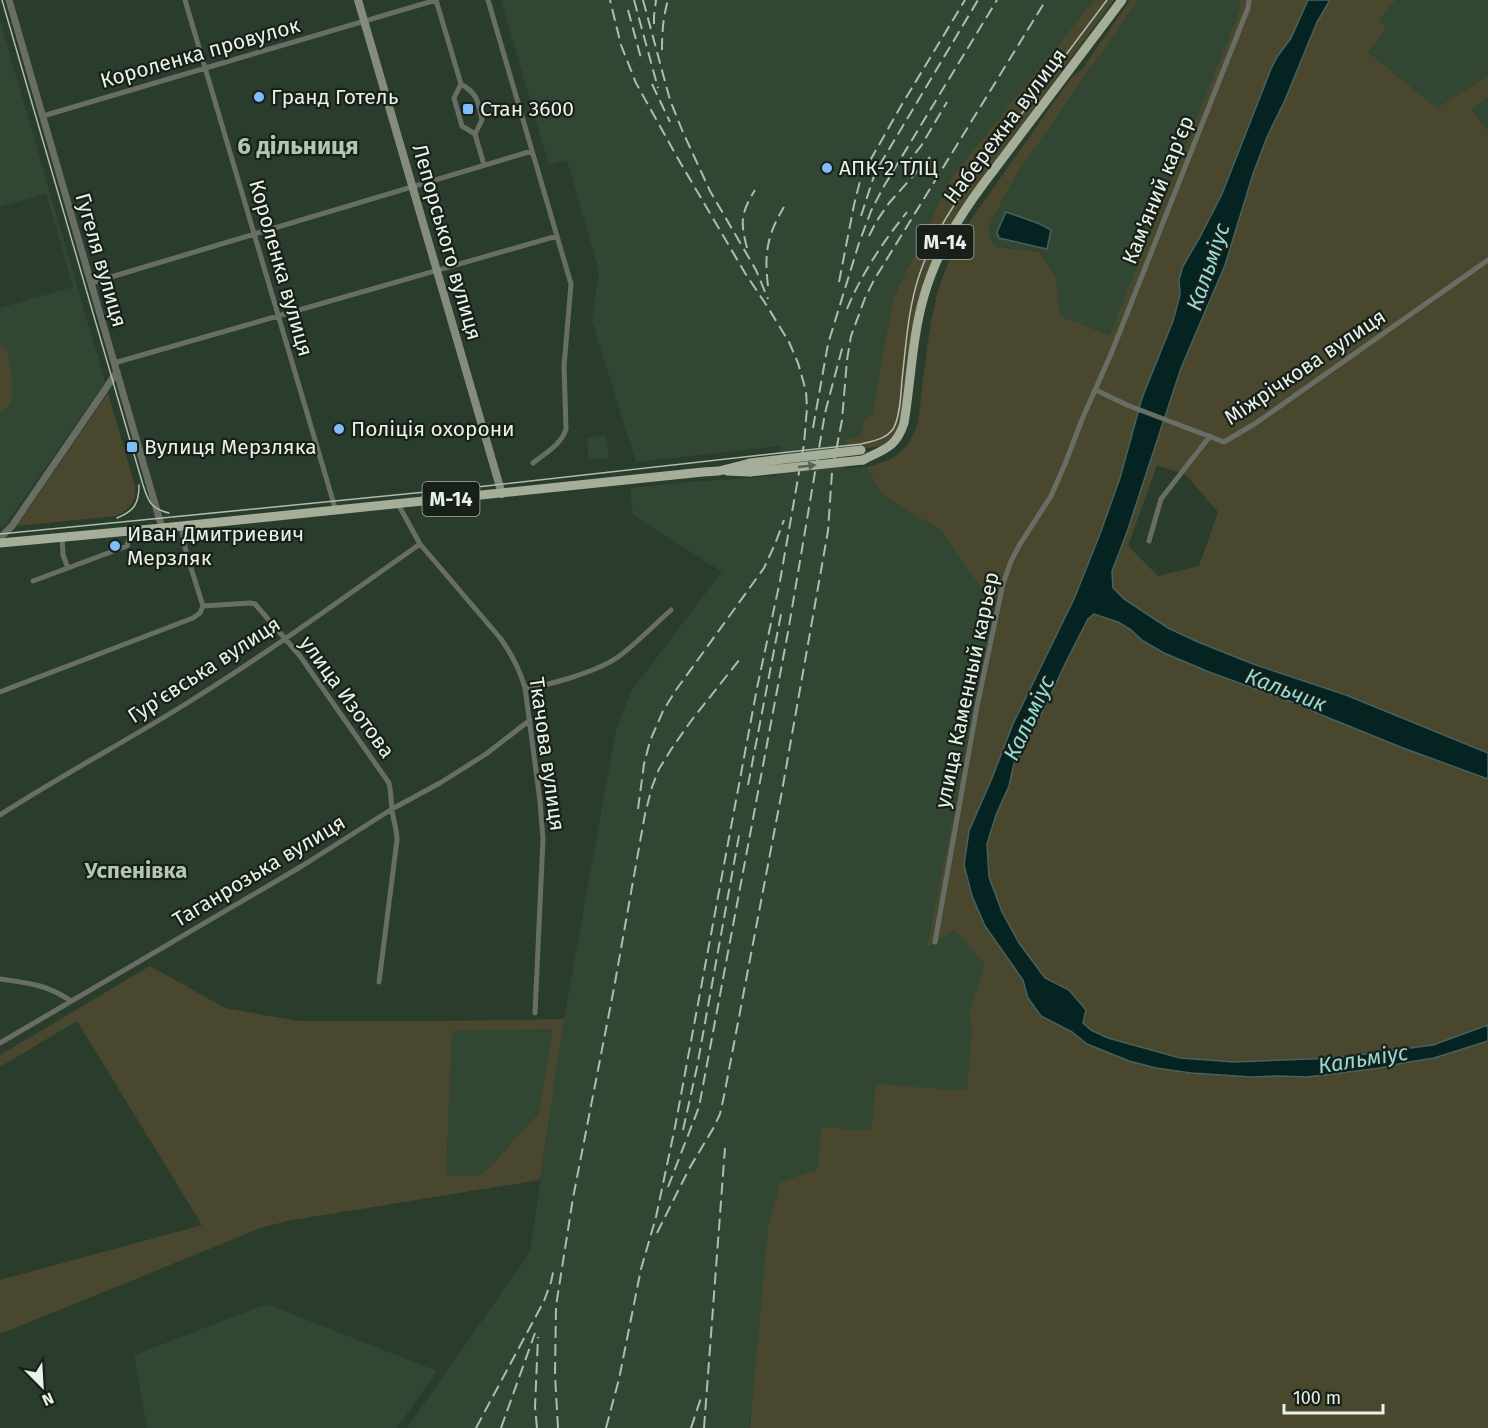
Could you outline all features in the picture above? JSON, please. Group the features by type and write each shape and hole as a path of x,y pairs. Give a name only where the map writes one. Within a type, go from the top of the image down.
{"highway":[{"name":"Набережна вулиця","path":"502,494 862,455 884,450 893,444 904,423 922,304 932,271 948,236 984,183 1122,0"},
{"name":"М-14","path":"0,543 502,494"}],"main road":[{"name":"Лепорського вулиця","path":"358,0 502,494"}],"street":[{"name":"Гугеля вулиця","path":"9,0 162,528"},
{"name":"Короленка вулиця","path":"185,0 336,511"},
{"name":"Короленка провулок","path":"43,116 436,0"},
{"path":"436,0 461,84 471,90 475,96 482,120 475,134"},
{"path":"488,0 571,284 564,366 567,429 564,437 533,463"},
{"name":"Кам'яний кар'єр","path":"1096,390 1248,8 1249,0"},
{"path":"461,84 454,102 462,126 475,134 484,165"},
{"path":"91,283 532,151"},
{"path":"114,363 557,236"},
{"name":"Міжрічкова вулиця","path":"1149,541 1161,499 1210,436 1224,442 1256,423 1488,260"},
{"path":"0,538 12,526 117,372"},
{"path":"1096,390 1127,405 1210,436"},
{"name":"улица Каменный карьер","path":"935,942 977,706 1003,584 1020,544 1051,496 1096,390"},
{"name":"Ткачова вулиця","path":"398,504 420,544 501,639 520,671 525,688 543,839 535,1013"},
{"path":"0,692 193,618 200,612 204,606 186,552 181,526"},
{"path":"33,581 127,546 131,531"},
{"path":"62,538 63,555 68,568"},
{"name":"Гур’євська вулиця","path":"0,814 184,705 284,639 420,544"},
{"name":"улица Изотова","path":"204,606 253,603 300,656 385,777 391,791 397,840 379,982"},
{"path":"525,688 542,687 609,662 619,656 671,610"},
{"name":"Таганрозька вулиця","path":"0,1043 302,866 392,809 450,777 486,754 530,720"},
{"path":"0,979 50,988 71,1001"}],"shaded area":[{"path":"501,0 1094,0 951,178 893,299 872,415 864,420 860,437 846,439 844,469 867,467 882,495 942,531 985,594 997,597 927,946 954,930 986,962 969,1014 972,1029 967,1092 871,1132 818,1169 749,1423 750,1428 407,1428 530,1252 564,1019 616,730 631,691 722,572 633,515 630,488 777,476 781,446 636,462 592,321 599,271 567,160 549,165"},
{"path":"1094,0 1114,0 958,211 935,256 899,430 881,446 845,451 846,439 860,437 864,420 872,415 893,299 951,178"},
{"path":"1130,0 1138,0 1015,177 989,226 991,241 998,247 1040,252 1056,279 1060,316 1110,335 1241,7 1238,0 1308,0 1291,38 1271,69 1222,194 1183,266 1179,280 1180,295 1173,321 1142,398 1120,478 1100,534 1074,599 1013,724 969,831 985,926 1023,980 1028,998 1088,1044 1191,1073 1252,1077 1307,1077 1380,1068 1434,1058 1488,1041 1488,1428 750,1428 768,1229 780,1183 818,1169 821,1127 871,1131 876,1084 967,1091 972,1029 969,1014 985,963 954,930 927,947 997,597 985,594 942,531 882,495 867,467 886,461 899,453 914,433 918,423 929,336 940,285 954,250 972,218 1071,78 1083,68"},
{"path":"1138,0 1238,0 1241,7 1111,335 1060,316 1056,279 1040,252 998,247 993,244 988,234 989,226 1015,177"},
{"path":"1330,0 1396,0 1378,20 1386,28 1368,52 1437,108 1488,75 1488,97 1471,109 1488,131 1488,753 1346,695 1253,664 1198,642 1169,628 1124,599 1113,588 1112,571 1181,368 1225,265 1267,137 1317,22","holes":["1157,465 1186,475 1218,512 1199,566 1158,576 1128,546"]},
{"path":"1396,0 1488,0 1488,75 1437,108 1368,52 1386,28 1378,20"},
{"path":"0,21 105,382 4,527 0,528 0,308 73,287 46,193 0,207"},
{"path":"1488,97 1488,131 1471,109"},
{"path":"0,345 6,349 8,356 12,393 11,404 0,413"},
{"path":"108,393 135,486 131,504 116,516 17,526"},
{"path":"606,435 609,458 589,460 587,438"},
{"path":"1094,614 1118,622 1143,641 1209,672 1306,707 1403,748 1488,779 1488,1025 1433,1045 1335,1058 1234,1062 1180,1058 1108,1038 1091,1030 1083,1023 1086,1010 1069,990 1045,978 1019,943 1002,912 989,877 987,844 996,815 1009,786 1014,763 1040,717 1088,619"},
{"path":"150,966 225,1008 298,1021 564,1019 540,1180 287,1221 261,1228 0,1334 0,1280 202,1225 77,1021 0,1067 0,1055","holes":["553,1029 539,1112 490,1167 477,1176 446,1175 452,1031"]},
{"path":"554,1029 539,1111 490,1167 477,1176 446,1175 452,1031"},
{"path":"267,1304 437,1371 397,1428 147,1428 134,1355"}],"water":[{"path":"1308,0 1330,0 1317,22 1267,137 1225,265 1181,368 1112,571 1113,588 1124,599 1168,628 1198,642 1253,664 1346,695 1488,753 1488,779 1403,748 1306,707 1209,672 1164,653 1118,622 1094,614 1088,619 1040,717 1014,763 1009,786 996,815 987,844 989,877 1002,912 1019,943 1045,978 1069,990 1086,1010 1083,1023 1091,1030 1108,1038 1180,1058 1234,1062 1335,1058 1433,1045 1488,1025 1488,1041 1434,1058 1380,1068 1307,1077 1252,1077 1191,1073 1129,1061 1087,1044 1072,1032 1041,1016 1028,998 1023,980 985,926 972,896 964,865 969,831 1013,724 1074,599 1100,534 1120,478 1142,398 1173,321 1180,295 1179,280 1183,266 1222,194 1271,69 1291,38"},
{"path":"1006,212 1051,230 1047,249 999,238 997,232"}],"tram line":[{"path":"2,0 145,491 154,507 169,513"},
{"path":"0,534 486,486 875,441 890,432 897,419 913,299 928,252 949,213 974,177 1107,0"},
{"path":"117,518 128,513 137,502 139,485"}],"railway":[{"path":"606,1428 675,1127 757,688 780,581 804,444 807,408 806,391 789,342 745,273 636,83 621,45 610,0"},
{"path":"634,0 658,88"},
{"path":"643,0 670,100 682,130 710,191 756,270 768,299"},
{"path":"654,24 656,0"},
{"path":"662,50 663,25 668,0"},
{"path":"839,282 860,181 901,106 965,0"},
{"path":"861,216 879,166 978,0"},
{"path":"813,428 828,344 871,211 997,0"},
{"path":"657,1233 689,1169 714,1127 724,1096 782,791 828,531 832,472 842,420 851,336 874,280 1046,0"},
{"path":"628,10 642,62"},
{"path":"652,84 670,122"},
{"path":"904,167 921,146 947,102"},
{"path":"869,236 889,203 930,157"},
{"path":"747,248 743,218 744,211 755,190"},
{"path":"768,286 766,264 768,245 784,207"},
{"path":"847,309 874,258 907,212"},
{"path":"668,1187 699,1107 788,632 825,413 843,345"},
{"path":"638,809 644,764 650,741 663,711 764,568 784,520"},
{"path":"748,785 782,609"},
{"path":"558,1428 555,1375 556,1306 573,1198 645,814 659,769 691,721 740,659"},
{"path":"683,1130 697,1067 740,830"},
{"path":"704,1428 725,1148"},
{"path":"476,1428 544,1301 554,1268"},
{"path":"501,1428 535,1333"},
{"path":"537,1428 535,1407 538,1337"},
{"path":"691,1428 701,1398"}],"place":[{"name":"Гранд Готель","path":"259,97"},
{"name":"Стан 3600","path":"468,109"},
{"name":"АПК-2 ТЛЦ","path":"827,168"},
{"name":"Поліція охорони","path":"339,429"},
{"name":"Вулиця Мерзляка","path":"132,447"},
{"name":"Иван Дмитриевич Мерзляк","path":"115,546"}],"district":[{"name":"6 дільниця","path":"298,146"},
{"name":"Успенівка","path":"136,870"}],"water label":[{"name":"Кальміус","path":"1208,267"},
{"name":"Кальчик","path":"1286,690"},
{"name":"Кальміус","path":"1029,718"},
{"name":"Кальміус","path":"1363,1059"}]}
